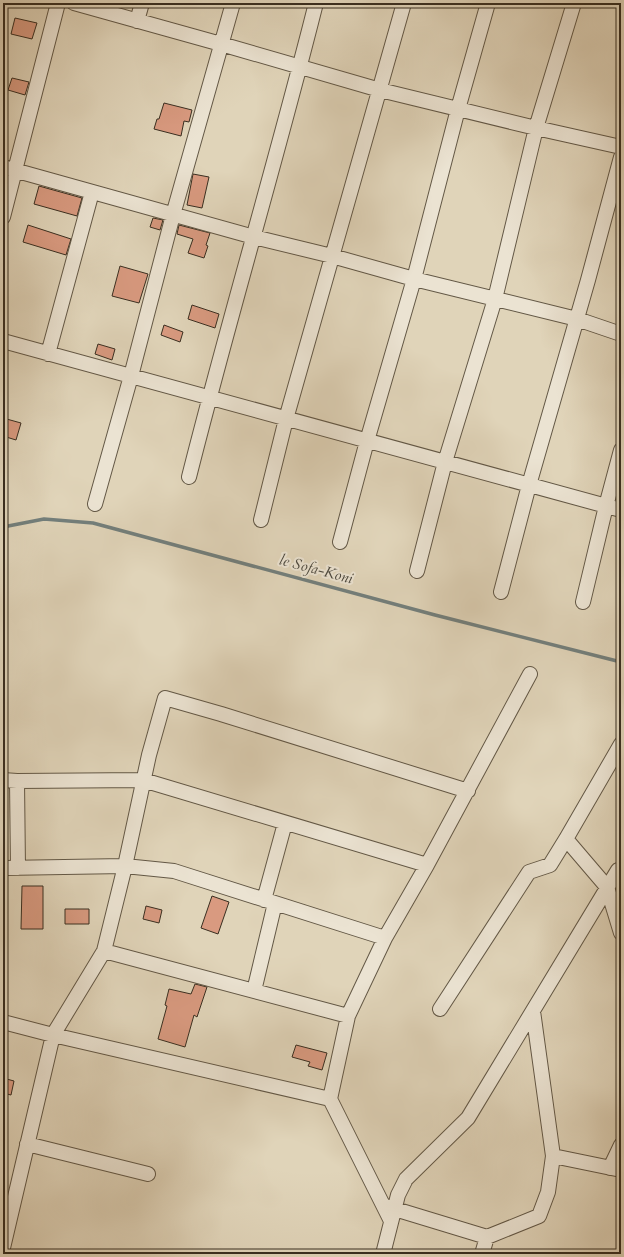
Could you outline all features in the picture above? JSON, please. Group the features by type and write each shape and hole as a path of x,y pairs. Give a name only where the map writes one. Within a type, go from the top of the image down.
{"street":[{"path":"3,217 9,169 58,3"},
{"path":"74,3 380,90 621,147"},
{"path":"137,21 142,3"},
{"path":"95,504 131,376 173,215 233,3"},
{"path":"189,477 209,397 254,238 316,3"},
{"path":"261,520 286,419 404,3"},
{"path":"340,542 367,441 414,279 458,109 488,3"},
{"path":"417,571 446,462 495,299 536,128 574,3"},
{"path":"502,592 529,485 577,319 621,157"},
{"path":"9,169 254,238 332,256 414,279 577,319 621,334"},
{"path":"48,354 92,192"},
{"path":"3,341 621,510"},
{"path":"583,602 621,450"},
{"path":"530,674 468,791 385,938 348,1016 330,1100 389,1212 486,1237 539,1216 548,1192 553,1156 533,1011"},
{"path":"3,1248 53,1035 104,951 125,866 149,755 165,698 228,716 468,791"},
{"path":"440,1009 529,872 550,865 621,744"},
{"path":"3,780 143,780 427,865"},
{"path":"17,781 18,868"},
{"path":"254,991 284,823"},
{"path":"566,839 607,887 621,933"},
{"path":"3,868 125,866 174,871 385,938"},
{"path":"383,1254 389,1212 406,1179 468,1118 618,870"},
{"path":"104,951 348,1016"},
{"path":"3,1022 330,1100"},
{"path":"27,1144 148,1174"},
{"path":"553,1156 615,1169 621,1145"},
{"path":"482,1254 486,1237"}],"building":[{"path":"15,18 37,23 32,39 11,34"},
{"path":"12,78 29,82 25,95 8,90"},
{"path":"164,103 192,110 189,122 184,121 181,136 154,129"},
{"path":"193,174 209,177 202,208 187,205"},
{"path":"39,186 82,198 77,216 34,204"},
{"path":"153,218 163,220 160,230 150,227"},
{"path":"28,225 71,239 66,255 23,242"},
{"path":"179,225 210,233 204,258 188,253 193,239 177,234"},
{"path":"120,266 148,274 139,303 112,296"},
{"path":"192,305 219,314 215,328 188,319"},
{"path":"164,325 183,332 180,342 161,335"},
{"path":"98,344 115,349 112,360 95,354"},
{"path":"3,418 21,423 16,440 3,436"},
{"path":"22,886 43,886 43,929 21,929"},
{"path":"212,896 229,902 218,934 201,928"},
{"path":"146,906 162,910 159,923 143,919"},
{"path":"65,909 89,909 89,924 65,924"},
{"path":"195,984 207,987 197,1017 194,1015 185,1047 158,1039 167,1006 165,1005 169,989 191,994"},
{"path":"296,1045 327,1053 322,1070 308,1066 310,1062 292,1057"},
{"path":"3,1078 14,1081 11,1095 3,1093"}],"waterway":[{"name":"le Sofa-Koni","path":"3,527 44,519 93,523 435,615 621,662"}]}
